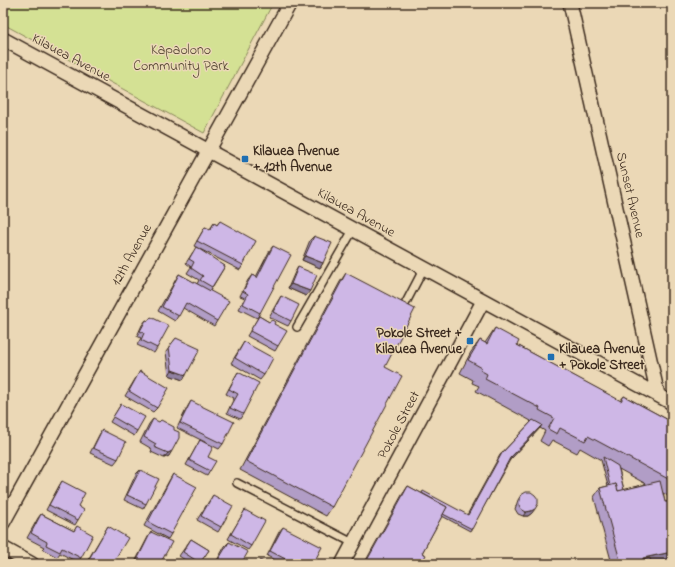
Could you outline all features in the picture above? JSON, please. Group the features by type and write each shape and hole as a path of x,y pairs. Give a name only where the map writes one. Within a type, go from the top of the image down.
{"street":[{"name":"12th Avenue","path":"3,523 290,3"},
{"name":"Sunset Avenue","path":"570,3 658,395"},
{"name":"Kilauea Avenue","path":"3,39 672,402"},
{"name":"Pokole Street","path":"342,564 484,301"},
{"path":"3,548 32,564"}],"lane":[{"path":"297,326 353,230"},
{"path":"400,314 424,268"},
{"path":"237,483 353,543"}],"green space":[{"name":"Kapaolono Community Park","path":"3,3 273,3 204,133 3,24"}],"building":[{"path":"220,221 256,241 243,265 197,241 205,227 210,230 214,223 217,225"},
{"path":"314,236 332,243 323,263 305,256"},
{"path":"273,246 291,255 260,313 243,304 248,294 243,291 252,275 257,278"},
{"path":"196,247 225,266 212,287 200,280 203,276 191,268 194,262 189,259"},
{"path":"298,267 317,275 310,291 291,284"},
{"path":"346,273 415,309 385,367 402,376 332,507 246,461"},
{"path":"179,274 229,301 217,321 186,303 179,316 162,307"},
{"path":"281,296 299,305 291,321 273,312"},
{"path":"259,316 269,322 272,320 275,322 274,324 287,331 278,346 250,331"},
{"path":"151,317 169,326 157,348 141,340 144,333 140,331 146,320 148,321"},
{"path":"495,328 519,341 517,345 621,401 624,396 672,422 672,481 588,436 585,441 560,428 557,434 548,429 554,418 539,410 540,408 485,379 487,374 480,370 482,368 468,360 480,340 487,344"},
{"path":"176,338 200,349 186,375 172,370 169,347"},
{"path":"244,342 273,358 264,375 235,358"},
{"path":"140,371 169,388 157,408 129,391"},
{"path":"238,372 259,383 243,414 230,408 238,394 229,389"},
{"path":"191,401 234,422 223,444 180,423"},
{"path":"121,404 145,417 137,431 113,417"},
{"path":"153,419 159,422 161,420 174,427 174,430 179,432 179,438 172,451 168,453 154,447 156,444 144,437"},
{"path":"533,420 542,425 510,458 472,529 443,514 447,507 422,493 423,491 468,515 502,453"},
{"path":"102,430 126,442 118,459 93,448"},
{"path":"200,440 213,447 208,457 216,461 210,471 189,460"},
{"path":"603,457 618,466 624,490 618,491 616,484 610,486"},
{"path":"140,470 159,479 146,504 127,495"},
{"path":"173,474 197,487 171,534 148,522"},
{"path":"62,481 85,493 78,506 84,510 78,520 49,505"},
{"path":"660,481 665,502 672,502 672,552 643,558 643,560 650,558 651,564 621,564 600,488 616,484 618,491"},
{"path":"408,486 447,507 422,553 426,555 421,564 365,564"},
{"path":"526,492 531,492 535,495 538,499 538,504 535,509 526,512 521,509 519,505 521,495"},
{"path":"213,495 233,506 221,527 201,516"},
{"path":"245,510 265,521 251,546 231,534"},
{"path":"41,514 74,531 77,526 93,535 81,558 62,548 60,552 46,545 47,542 31,533"},
{"path":"108,526 128,538 112,564 99,564 89,559"},
{"path":"283,527 322,547 313,564 295,564 270,551"},
{"path":"151,532 172,542 160,564 135,564"},
{"path":"191,539 209,550 200,563 183,552"},
{"path":"229,542 248,552 241,564 222,564 217,562"},
{"path":"260,560 267,564 258,564"}],"place":[{"name":"Kilauea Avenue + 12th Avenue","path":"245,159"},
{"name":"Pokole Street + Kilauea Avenue","path":"470,341"},
{"name":"Kilauea Avenue + Pokole Street","path":"551,357"}]}
